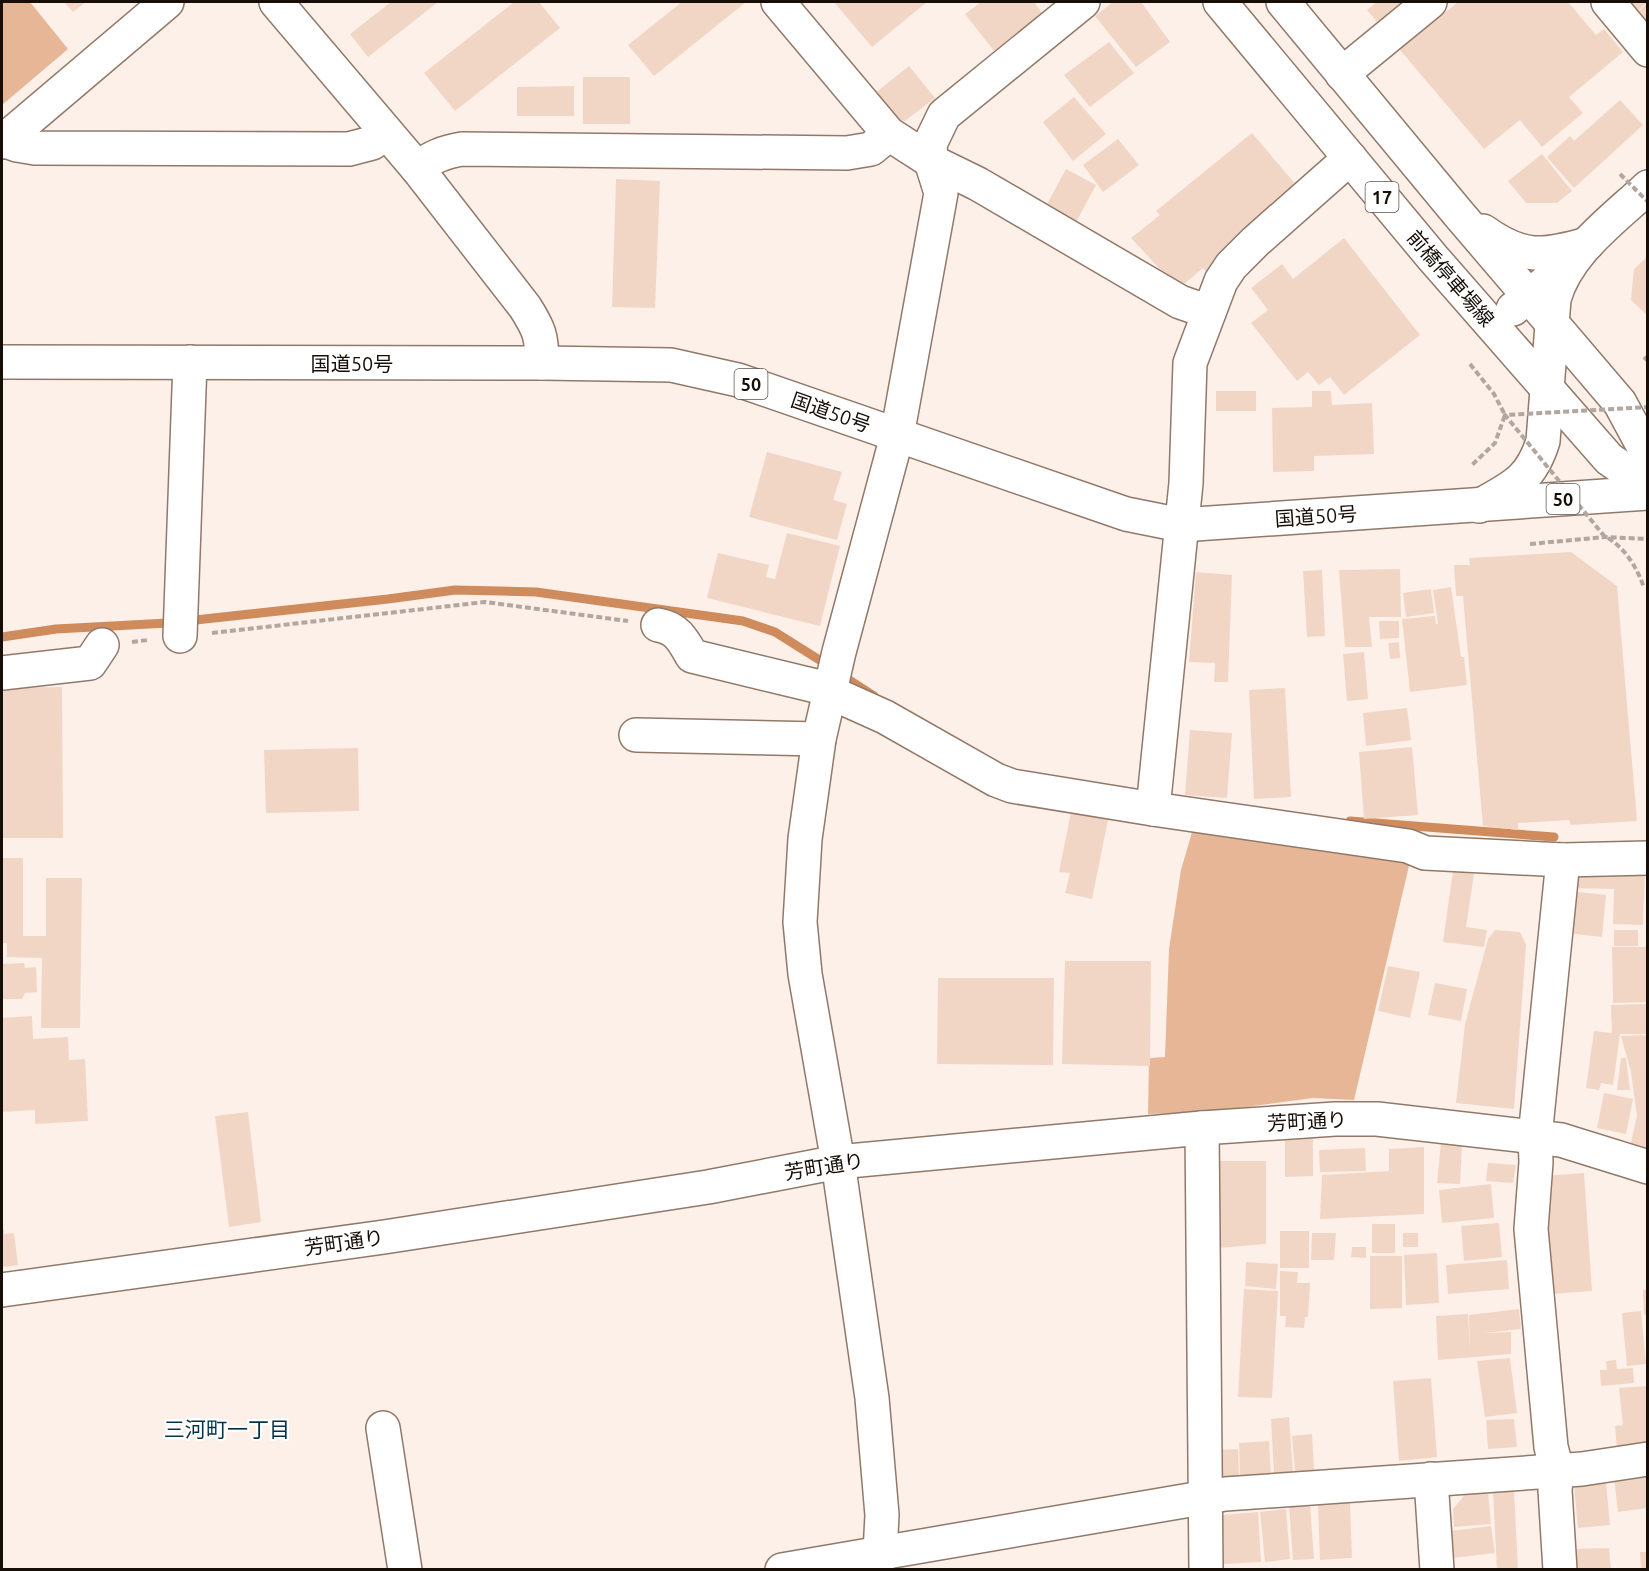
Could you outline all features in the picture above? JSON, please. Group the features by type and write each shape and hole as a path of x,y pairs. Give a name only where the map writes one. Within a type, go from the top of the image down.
{"main road":[{"path":"2,141 167,2"},
{"path":"276,2 417,168 525,307 538,328 542,345 542,363"},
{"path":"778,2 889,134 931,161 978,184 1180,302 1209,312"},
{"path":"878,1561 882,1515 872,1398 838,1161 805,974 800,922 805,839 819,739 839,652 897,436 941,193 931,161 930,144 944,115 1083,2"},
{"name":"前橋停車場線","path":"1220,2 1432,258 1609,459 1647,486"},
{"name":"17","path":"1283,2 1620,404 1647,455"},
{"path":"1342,74 1430,2"},
{"path":"1608,2 1647,50"},
{"path":"2,141 35,148 349,149 372,143 387,133"},
{"path":"417,168 442,153 462,149 847,153 871,148 889,134"},
{"path":"1154,798 1186,483 1191,363 1221,282 1231,266 1350,158"},
{"path":"1479,506 1511,488 1526,475 1537,460 1543,441 1554,299 1558,283 1634,180"},
{"path":"1457,212 1514,250 1546,253 1581,252"},
{"path":"1480,312 1495,315 1512,310 1581,252"},
{"path":"1553,323 1600,357 1647,405"},
{"name":"国道50号","path":"2,362 671,365 738,380 1126,514 1181,525 1647,493"},
{"path":"180,636 189,363"},
{"path":"658,626 670,627 683,640 692,656 816,686 830,694 847,698 996,780 1012,786 1154,798 1408,846 1425,853 1563,860 1647,858"},
{"path":"2,673 90,663 102,645"},
{"path":"636,735 819,739"},
{"path":"1560,1569 1555,1490 1557,1470 1551,1447 1531,1229 1536,1162 1535,1137 1563,860"},
{"name":"芳町通り","path":"2,1290 384,1237 708,1187 838,1161 1202,1128 1335,1119 1377,1119 1561,1140 1647,1167"},
{"path":"1202,1128 1206,1569"},
{"path":"383,1428 405,1569"},
{"path":"782,1569 878,1561 1225,1494 1582,1469 1647,1459"},
{"path":"1431,1479 1437,1569"}],"path":[{"path":"1634,180 1647,202"},
{"path":"1470,364 1494,394 1505,415 1605,537 1617,543 1640,574 1644,588"},
{"path":"1505,415 1647,405"},
{"path":"1471,466 1495,443 1505,415"},
{"path":"1530,544 1605,537 1647,539"},
{"path":"102,645 485,602 658,626"}],"shaded area":[{"path":"2,2 30,2 68,49 2,105"},
{"path":"1195,822 1412,853 1354,1100 1313,1098 1208,1112 1148,1114 1149,1058 1165,1057 1169,949 1181,870"}],"building":[{"path":"64,2 86,2 73,12"},
{"path":"391,2 438,2 368,57 350,34"},
{"path":"514,2 539,2 560,28 455,111 424,73"},
{"path":"682,2 746,2 654,76 628,45"},
{"path":"834,2 927,2 872,47"},
{"path":"981,2 1034,2 1042,13 994,51 965,14"},
{"path":"1113,2 1141,2 1170,42 1136,67 1095,16"},
{"path":"1377,2 1418,2 1384,30 1367,10"},
{"path":"1458,2 1568,2 1596,35 1604,29 1623,52 1569,97 1583,113 1542,147 1520,120 1484,149 1400,50"},
{"path":"1627,2 1648,2 1636,12"},
{"path":"1648,3 1648,27 1636,13"},
{"path":"1109,42 1134,73 1090,107 1064,75"},
{"path":"909,66 935,98 905,121 890,117 874,94"},
{"path":"583,77 630,77 630,124 583,124"},
{"path":"574,86 574,116 517,116 517,87"},
{"path":"1074,97 1106,134 1073,161 1043,122"},
{"path":"1620,100 1643,125 1574,188 1547,157 1570,136 1574,141"},
{"path":"1252,133 1297,186 1277,199 1284,208 1207,274 1203,268 1178,289 1131,238 1160,215 1156,211"},
{"path":"1118,139 1139,165 1103,192 1083,165"},
{"path":"1542,154 1572,191 1557,203 1526,203 1508,181"},
{"path":"1066,169 1096,185 1075,224 1045,208"},
{"path":"616,179 660,181 655,308 612,307"},
{"path":"1344,238 1420,335 1344,395 1330,377 1319,385 1308,372 1297,381 1251,323 1268,310 1251,288 1282,264 1293,279"},
{"path":"1648,256 1648,316 1631,300 1634,269"},
{"path":"1216,391 1256,391 1256,411 1216,411"},
{"path":"1312,391 1331,391 1332,405 1372,403 1374,454 1314,456 1314,471 1273,472 1272,408 1312,407"},
{"path":"767,452 842,472 833,500 847,504 837,540 749,517"},
{"path":"787,533 840,546 820,626 707,598 718,553 769,565 766,577 775,579"},
{"path":"1571,552 1617,586 1637,821 1571,825 1569,820 1518,823 1518,830 1483,826 1463,596 1456,596 1454,565 1470,565 1469,558"},
{"path":"1400,569 1401,617 1369,617 1372,647 1345,647 1339,570"},
{"path":"1322,570 1325,636 1307,637 1303,571"},
{"path":"1196,572 1232,575 1228,682 1214,682 1215,663 1189,662"},
{"path":"1451,587 1467,685 1410,692 1402,619 1435,616 1436,624 1438,624 1433,590"},
{"path":"1431,589 1434,613 1406,617 1403,593"},
{"path":"1379,621 1399,621 1399,638 1380,639"},
{"path":"1399,642 1400,658 1390,659 1388,643"},
{"path":"1364,652 1368,699 1347,701 1343,654"},
{"path":"62,687 63,838 2,838 2,688"},
{"path":"1285,688 1291,797 1254,799 1249,690"},
{"path":"1407,708 1411,740 1366,746 1363,713"},
{"path":"1190,730 1232,733 1227,798 1185,795"},
{"path":"1412,747 1418,815 1364,819 1359,752"},
{"path":"358,748 359,811 266,813 264,750"},
{"path":"1071,812 1108,820 1092,899 1065,893 1070,873 1059,872"},
{"path":"2,858 23,858 23,936 46,936 46,878 82,878 80,1028 41,1028 42,958 7,957 7,943 2,943"},
{"path":"1566,867 1645,869 1643,925 1613,924 1614,889 1565,888"},
{"path":"1453,871 1474,874 1466,927 1487,930 1484,947 1443,942"},
{"path":"1561,890 1606,895 1602,937 1557,932"},
{"path":"1495,930 1520,932 1526,945 1514,1109 1456,1103 1465,1024 1488,939"},
{"path":"1614,930 1638,930 1638,946 1614,946"},
{"path":"1612,947 1648,947 1648,1002 1613,1003"},
{"path":"1065,961 1151,961 1150,1066 1062,1064"},
{"path":"24,963 25,968 36,967 37,992 25,993 22,999 2,999 2,964"},
{"path":"1388,966 1420,972 1410,1018 1378,1011"},
{"path":"938,978 1054,978 1053,1065 937,1064"},
{"path":"1435,983 1467,989 1461,1021 1428,1015"},
{"path":"1648,1004 1648,1034 1620,1034 1613,1085 1601,1083 1599,1090 1586,1088 1594,1031 1612,1033 1611,1005"},
{"path":"32,1016 33,1039 68,1037 69,1060 85,1059 88,1121 35,1124 35,1110 2,1112 2,1018"},
{"path":"1648,1035 1648,1151 1630,1147 1637,1116 1631,1072 1621,1036"},
{"path":"1621,1058 1626,1058 1630,1090 1617,1090"},
{"path":"1604,1093 1633,1099 1626,1134 1597,1128"},
{"path":"248,1112 261,1222 229,1227 215,1116"},
{"path":"1285,1136 1313,1136 1313,1176 1285,1177"},
{"path":"1441,1143 1462,1145 1460,1184 1437,1183"},
{"path":"1424,1147 1424,1214 1320,1219 1322,1175 1389,1171 1389,1149"},
{"path":"1365,1148 1366,1171 1320,1172 1319,1150"},
{"path":"1216,1161 1266,1161 1266,1244 1219,1248"},
{"path":"1488,1163 1516,1165 1513,1183 1486,1181"},
{"path":"1584,1173 1592,1291 1552,1294 1544,1176"},
{"path":"1491,1184 1494,1218 1442,1223 1439,1190"},
{"path":"1499,1223 1502,1257 1464,1261 1461,1226"},
{"path":"1372,1224 1395,1224 1395,1253 1372,1253"},
{"path":"2,1229 4,1229 4,1234 14,1233 18,1265 2,1267"},
{"path":"1280,1231 1309,1231 1309,1268 1280,1268"},
{"path":"1312,1233 1336,1233 1334,1260 1311,1260"},
{"path":"1403,1233 1418,1233 1418,1247 1403,1247"},
{"path":"1352,1247 1366,1247 1366,1258 1351,1257"},
{"path":"1437,1253 1439,1303 1406,1305 1404,1255"},
{"path":"1370,1256 1402,1256 1402,1308 1370,1309"},
{"path":"1507,1260 1509,1289 1448,1294 1446,1265"},
{"path":"1246,1262 1278,1264 1276,1289 1245,1286"},
{"path":"1280,1271 1298,1272 1297,1283 1310,1283 1308,1317 1305,1317 1304,1328 1285,1327 1286,1316 1280,1316"},
{"path":"1244,1289 1278,1291 1272,1398 1238,1397"},
{"path":"1648,1289 1648,1314 1644,1315 1643,1290"},
{"path":"1519,1309 1521,1329 1484,1333 1511,1332 1511,1354 1438,1360 1436,1316 1468,1314 1470,1351 1469,1315"},
{"path":"1641,1311 1646,1364 1627,1366 1622,1313"},
{"path":"1510,1358 1517,1413 1485,1417 1477,1361"},
{"path":"1616,1360 1617,1369 1633,1368 1634,1383 1601,1386 1600,1370 1607,1370 1606,1361"},
{"path":"1431,1378 1437,1457 1399,1461 1393,1381"},
{"path":"1646,1386 1648,1447 1617,1449 1615,1426 1623,1425 1619,1388"},
{"path":"1289,1417 1293,1472 1274,1473 1271,1419"},
{"path":"1514,1419 1517,1447 1488,1449 1486,1420"},
{"path":"1312,1434 1314,1470 1295,1472 1292,1436"},
{"path":"1269,1441 1271,1476 1240,1477 1239,1443"},
{"path":"1238,1449 1239,1476 1220,1477 1218,1450"},
{"path":"1648,1472 1648,1508 1618,1512 1614,1476"},
{"path":"1605,1473 1610,1525 1578,1528 1573,1476"},
{"path":"1514,1489 1518,1570 1497,1570 1493,1491"},
{"path":"1488,1491 1491,1524 1454,1527 1453,1509 1467,1492"},
{"path":"1350,1502 1352,1558 1320,1560 1318,1504"},
{"path":"1310,1505 1314,1559 1293,1560 1289,1506"},
{"path":"1286,1509 1290,1559 1265,1562 1260,1512"},
{"path":"1258,1512 1261,1562 1224,1564 1221,1515"},
{"path":"1491,1526 1495,1553 1453,1558 1450,1531"},
{"path":"1609,1548 1611,1570 1575,1570 1574,1549"},
{"path":"1640,1552 1648,1552 1648,1570 1641,1570"}],"waterway":[{"path":"2,637 56,629 168,623 455,590 536,592 743,621 775,632 829,666"},
{"path":"840,674 874,696"},
{"path":"1350,821 1554,837"}],"district":[{"name":"三河町一丁目","path":"227,1429"}]}
